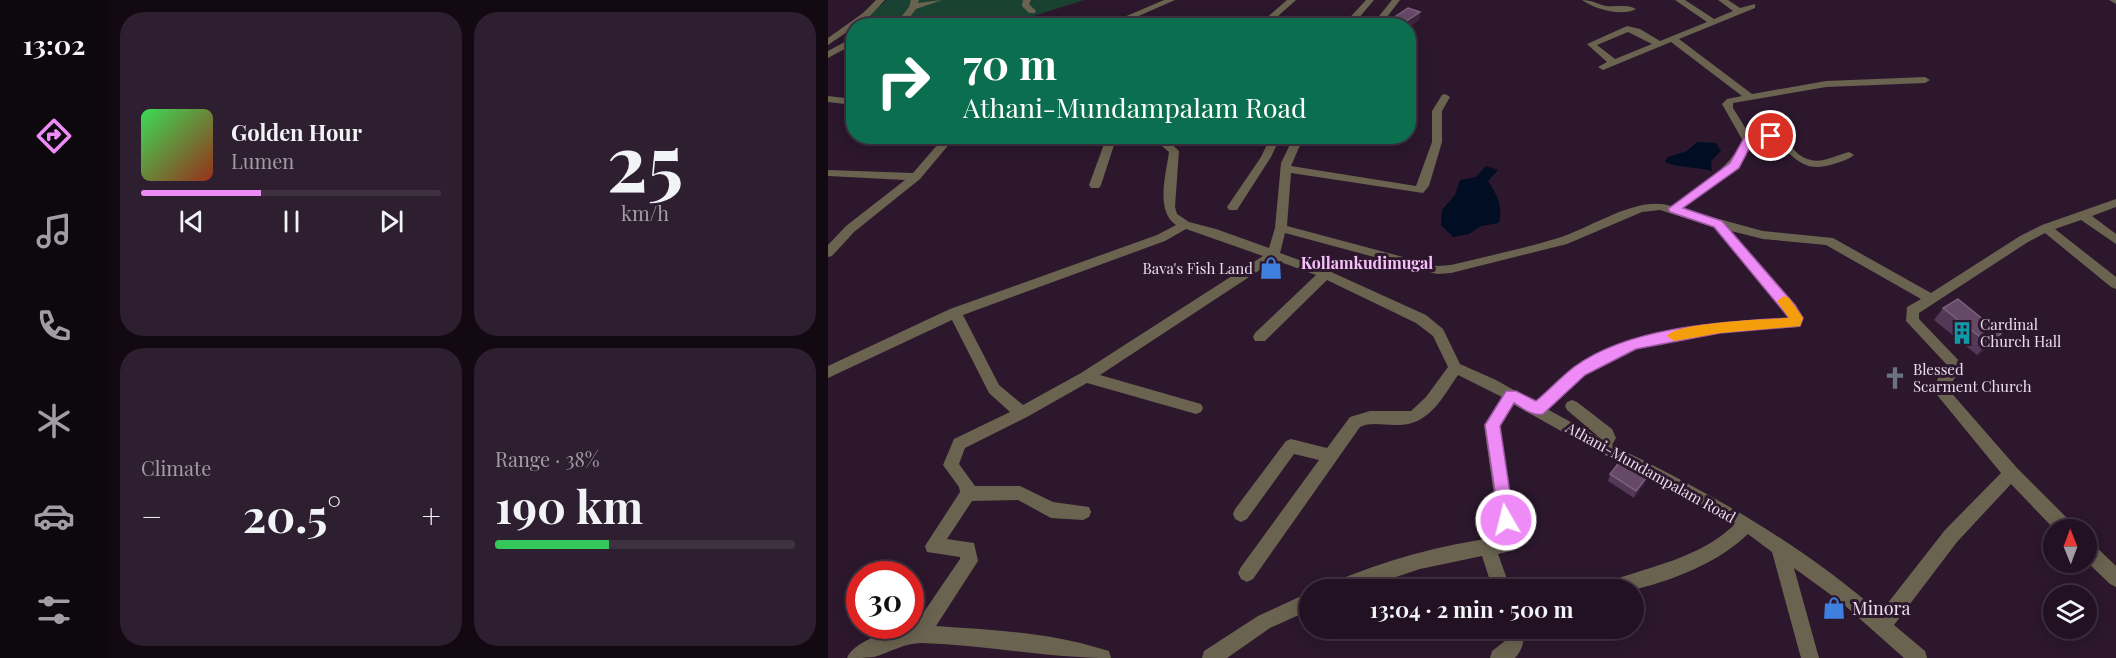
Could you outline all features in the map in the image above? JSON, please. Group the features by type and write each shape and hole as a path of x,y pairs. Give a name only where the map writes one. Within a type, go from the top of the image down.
{"street":[{"path":"862,18 881,0"},
{"path":"904,18 914,4 938,0"},
{"path":"1026,0 1025,4 1032,11"},
{"path":"1126,18 1170,0"},
{"path":"1271,18 1292,0"},
{"path":"1355,18 1370,0"},
{"path":"1381,18 1395,0"},
{"path":"1586,0 1604,8 1632,9"},
{"path":"1679,0 1713,22"},
{"path":"1722,0 1739,11"},
{"path":"1603,67 1752,6"},
{"path":"828,42 846,29"},
{"path":"1614,63 1591,44 1627,29 1637,31 1659,44"},
{"path":"1673,39 1749,97"},
{"path":"828,55 846,45"},
{"path":"1748,141 1727,104 1730,101 1826,84 1925,80"},
{"path":"1287,169 1419,190 1423,186 1437,142 1437,111 1445,97"},
{"path":"828,99 846,101"},
{"path":"1674,209 1735,165 1748,141 1765,136 1776,138 1811,164 1826,163 1849,155"},
{"path":"828,251 850,229 916,177 944,144"},
{"path":"1095,185 1109,144"},
{"path":"1163,144 1174,151 1169,207 1172,216 1185,225 1212,232 1325,274 1421,319 1438,333 1455,368 1423,412 1415,417 1362,418 1354,422 1247,573"},
{"path":"1233,207 1266,158 1272,144"},
{"path":"924,627 969,561 968,549 933,546 968,494 967,485 951,465 959,444 1022,413 1086,377 1273,255 1281,228 1286,163 1294,144"},
{"path":"828,173 916,177"},
{"path":"2056,519 2011,473 1940,390 1941,382 1955,370 1956,364 1913,321 1911,316 1912,311 2046,228 2116,203"},
{"path":"1281,228 1437,270 1451,269 1563,241 1640,209 1660,206 1763,235 1839,244 1931,299"},
{"path":"2084,216 2116,240"},
{"path":"1538,409 1580,371 1634,344 1720,327 1795,323 1796,318 1790,308 1718,224"},
{"path":"828,372 955,313 1161,238 1185,225"},
{"path":"2046,228 2116,284"},
{"path":"1260,337 1325,274"},
{"path":"955,313 994,389 1022,413"},
{"name":"Athani-Mundampalam Road","path":"1455,368 1538,409 1604,448 1747,524 1848,597 1918,658"},
{"path":"1086,377 1196,408"},
{"path":"1358,579 1368,574 1486,547 1509,544 1492,425 1511,395"},
{"path":"1572,406 1607,434 1608,438 1604,448"},
{"path":"1240,514 1291,446 1330,456"},
{"path":"1881,626 1952,536 2011,473"},
{"path":"968,494 1020,493 1052,510 1083,512"},
{"path":"1640,579 1700,558 1727,543 1747,524"},
{"path":"1779,546 1810,658"},
{"path":"1486,547 1498,579"},
{"path":"2097,560 2116,578"},
{"path":"1211,658 1264,622 1299,606"},
{"path":"924,633 1051,646 1078,650 1102,658"},
{"path":"856,658 889,639"},
{"path":"1499,658 1512,651 1516,639"}],"green space":[{"path":"887,0 1084,0 1027,18 865,18"}],"water":[{"path":"1697,142 1716,143 1721,151 1711,161 1712,171 1665,162 1668,157 1687,151"},
{"path":"1486,166 1498,170 1488,181 1498,201 1499,223 1481,226 1469,234 1453,237 1441,225 1442,210 1455,195 1460,180 1476,177"}],"building":[{"path":"1408,8 1420,12 1411,18 1393,18"},
{"path":"1958,299 2001,334 1988,343 1943,308"},
{"path":"1621,460 1647,477 1636,491 1610,474"}],"slow traffic":[{"path":"1674,336 1720,327 1795,323 1796,318 1784,301"}],"place":[{"name":"Bava's Fish Land","path":"1271,268"},
{"name":"Cardinal Church Hall","path":"1962,333"},
{"name":"Blessed Scarment Church","path":"1895,378"},
{"name":"Minora","path":"1834,608"}],"district":[{"name":"Kollamkudimugal","path":"1367,262"}],"route":[{"path":"1506,520 1492,425 1511,395 1538,409 1580,371 1634,344 1720,327 1795,323 1796,318 1790,308 1718,224 1674,209 1735,165 1748,141 1771,136"}]}
